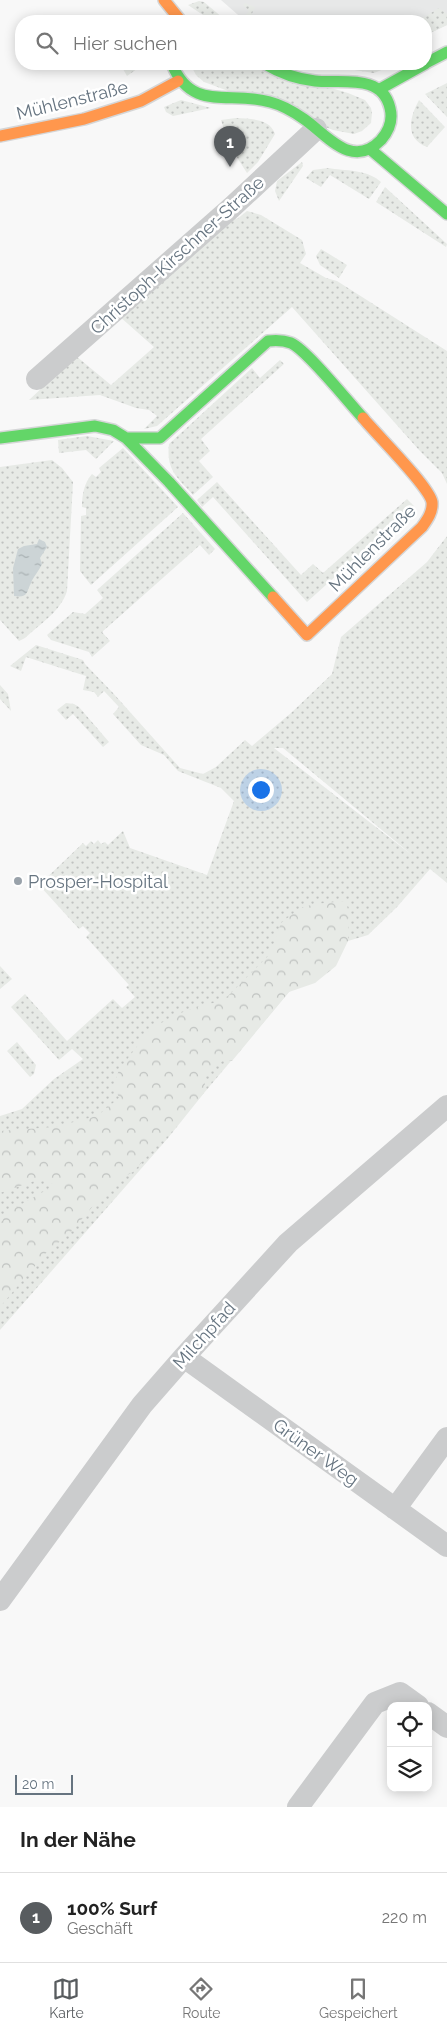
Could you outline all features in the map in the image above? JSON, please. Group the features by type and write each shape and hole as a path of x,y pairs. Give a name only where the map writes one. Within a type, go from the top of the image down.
{"street":[{"path":"164,0 176,15"},
{"path":"432,60 447,52"},
{"path":"174,70 178,81 192,92 205,96 249,97 272,102 305,119 337,146 350,151 365,151 387,138 391,112 380,89 372,84 363,82 301,79 279,70"},
{"path":"380,89 413,70"},
{"name":"Mühlenstraße","path":"0,136 84,119 141,101 178,81"},
{"name":"Christoph-Kirschner-Straße","path":"37,379 231,208 316,129"},
{"path":"370,149 447,214"},
{"name":"Mühlenstraße","path":"0,438 95,426 112,430 126,438 169,482 307,634 422,527 432,513 432,500 425,488 315,364 293,344 281,340 268,341 160,438 126,438"},
{"name":"Milchpfad","path":"0,1600 142,1405 184,1357 288,1243 447,1106"},
{"name":"Grüner Weg","path":"184,1357 447,1546"},
{"path":"395,1509 447,1438"},
{"path":"298,1807 375,1703 400,1693 412,1702"},
{"path":"432,1716 447,1727"}],"shaded area":[{"path":"221,0 447,0 447,25 432,32 432,15 238,15"}],"green space":[{"path":"199,1 204,2 219,15 203,15 188,5"},
{"path":"245,3 255,7 251,15 246,15 249,11 243,5"},
{"path":"439,8 447,14 447,25 432,32 432,15 428,15"},
{"path":"124,70 136,70 127,76"},
{"path":"193,70 270,70 348,93 365,100 371,108 371,123 362,131 354,134 333,130 204,82"},
{"path":"354,70 382,70 374,73"},
{"path":"447,83 447,117 425,94"},
{"path":"181,100 211,108 173,116 166,112 164,107"},
{"path":"419,100 445,127 427,147 420,143 412,133 413,113"},
{"path":"236,118 264,122 269,125 275,134 258,162 247,173 229,145 221,120"},
{"path":"302,162 303,166 279,201 275,191 277,181"},
{"path":"328,168 356,171 369,175 381,182 369,199 330,175 321,187 306,178 313,170"},
{"path":"385,187 447,244 446,247 376,202"},
{"path":"247,211 261,215 302,240 306,254 300,263 326,278 337,281 447,351 447,484 442,473 419,450 292,307 157,426 144,429 157,416 149,410 136,408 100,395 29,400 76,356 111,385 154,347 119,316 233,216 237,219"},
{"path":"321,249 347,265 339,278 320,265 316,256"},
{"path":"280,360 284,364 201,439 210,451 199,461 213,477 193,495 171,467 169,444 252,368 260,378"},
{"path":"87,436 114,441 96,459 86,450 59,453 58,440"},
{"path":"123,448 178,507 91,585 80,571 81,516 86,515 86,508 82,507 84,489 92,474 96,477 101,472 99,468"},
{"path":"52,460 62,468 73,482 67,591 55,611 25,638 19,641 0,620 0,467"},
{"path":"217,482 301,575 313,564 323,573 407,499 414,506 307,602 213,497 202,507 197,500"},
{"path":"183,513 215,549 209,555 200,545 102,632 110,641 92,657 89,652 51,640 47,635 73,612 85,614 103,598 97,590"},
{"path":"447,536 447,883 430,869 397,907 368,935 348,941 289,992 168,1138 0,1330 0,1116 22,1109 54,1079 83,1059 72,1049 59,1060 11,1007 25,994 67,1041 113,999 122,1008 135,997 126,987 129,985 86,937 90,933 83,926 79,929 39,885 83,843 86,846 91,841 94,844 98,840 101,844 105,842 108,845 123,831 130,848 207,875 234,801 221,788 178,771 164,755 141,745 113,714 119,707 104,691 98,697 94,692 83,690 86,676 26,657 21,671 10,666 36,645 83,660 180,768 203,774 216,767 245,740 252,746 291,713 332,674 341,637 427,562","holes":["274,748 283,748 412,855"]},
{"path":"0,685 8,694 11,711 0,699"},
{"path":"66,703 79,707 109,742 103,747 73,714 66,720 57,710"},
{"path":"345,901 349,912 348,941 336,966 315,983 289,992 232,1061 224,1060 206,1071 204,1093 133,1172 121,1178 99,1199 70,1233 45,1254 0,1307 0,1226 6,1213 55,1185 40,1179 0,1193 0,1131 54,1127 97,1116 119,1098 114,1084 119,1070 151,1028 187,1010 224,1000 270,954 281,923 300,908 315,904"},
{"path":"0,966 12,979 0,989"},
{"path":"17,1042 36,1065 34,1074 30,1077 7,1051"}],"water":[{"path":"39,539 45,542 47,547 40,558 42,564 26,594 14,596 13,568 18,549 37,544"}],"traffic: fast":[{"path":"432,60 447,52"},
{"path":"175,70 180,79 190,89 201,94 214,97 255,99 270,102 292,111 331,141 350,151 360,152 370,148 381,140 386,133 391,121 391,112 386,97 379,89 359,82 325,82 302,79 277,70"},
{"path":"380,89 414,70"},
{"path":"370,149 447,214"},
{"path":"126,438 160,438 268,341 280,340 291,343 298,348 317,366 363,418"},
{"path":"0,438 95,426 113,430 126,438 169,482 273,597"}],"traffic: slow":[{"path":"164,0 176,15"},
{"path":"0,136 84,119 141,101 178,81"},
{"path":"273,597 307,635 422,527 429,516 432,509 429,494 363,418"}],"place":[{"name":"100% Surf","path":"230,167"},
{"name":"Prosper-Hospital","path":"18,881"}]}
